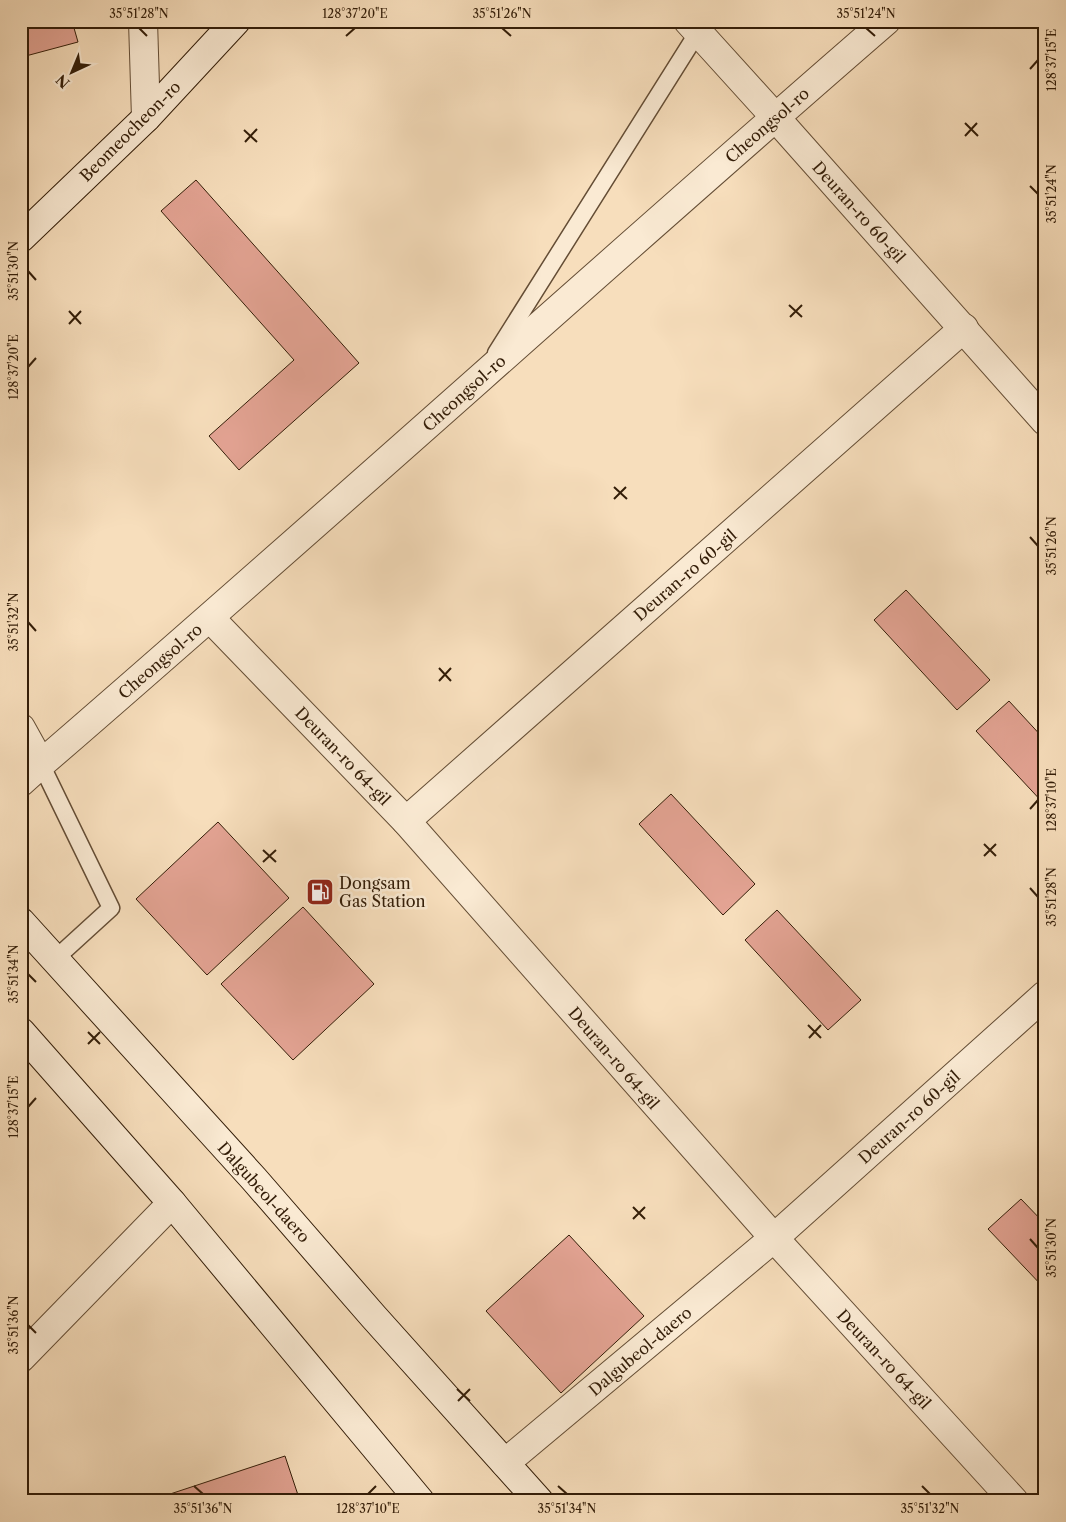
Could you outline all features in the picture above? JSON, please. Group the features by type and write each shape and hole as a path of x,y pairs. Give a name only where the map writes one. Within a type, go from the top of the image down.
{"street":[{"path":"143,21 146,118"},
{"name":"Beomeocheon-ro","path":"21,238 146,118 236,21"},
{"name":"Cheongsol-ro","path":"21,782 210,618 775,117 886,21"},
{"name":"Deuran-ro 60-gil","path":"693,27 964,328 1045,421"},
{"name":"Deuran-ro 60-gil","path":"406,821 964,328"},
{"name":"Deuran-ro 64-gil","path":"210,618 406,821 774,1238 1014,1501"},
{"path":"21,728 41,764"},
{"name":"Dalgubeol-daero","path":"21,922 254,1179 539,1501"},
{"name":"Deuran-ro 60-gil","path":"774,1238 1045,995"},
{"path":"21,1032 172,1203 420,1501"},
{"path":"21,1358 172,1203"},
{"name":"Dalgubeol-daero","path":"505,1463 774,1238"}],"lane":[{"path":"481,378 693,27"},
{"path":"41,764 111,908 54,960"}],"building":[{"path":"21,21 72,21 78,42 22,57"},
{"path":"196,180 359,363 239,470 209,436 294,360 161,211"},
{"path":"906,590 990,680 957,710 874,620"},
{"path":"1009,701 1045,740 1045,805 976,731"},
{"path":"671,794 755,884 723,915 639,824"},
{"path":"218,822 289,898 207,975 136,899"},
{"path":"303,907 374,984 293,1060 221,984"},
{"path":"777,910 861,1000 828,1030 745,940"},
{"path":"1021,1199 1045,1224 1045,1289 988,1229"},
{"path":"569,1235 644,1316 561,1393 486,1311"},
{"path":"285,1456 300,1501 149,1501"}],"place":[{"name":"Dongsam Gas Station","path":"320,892"}]}
